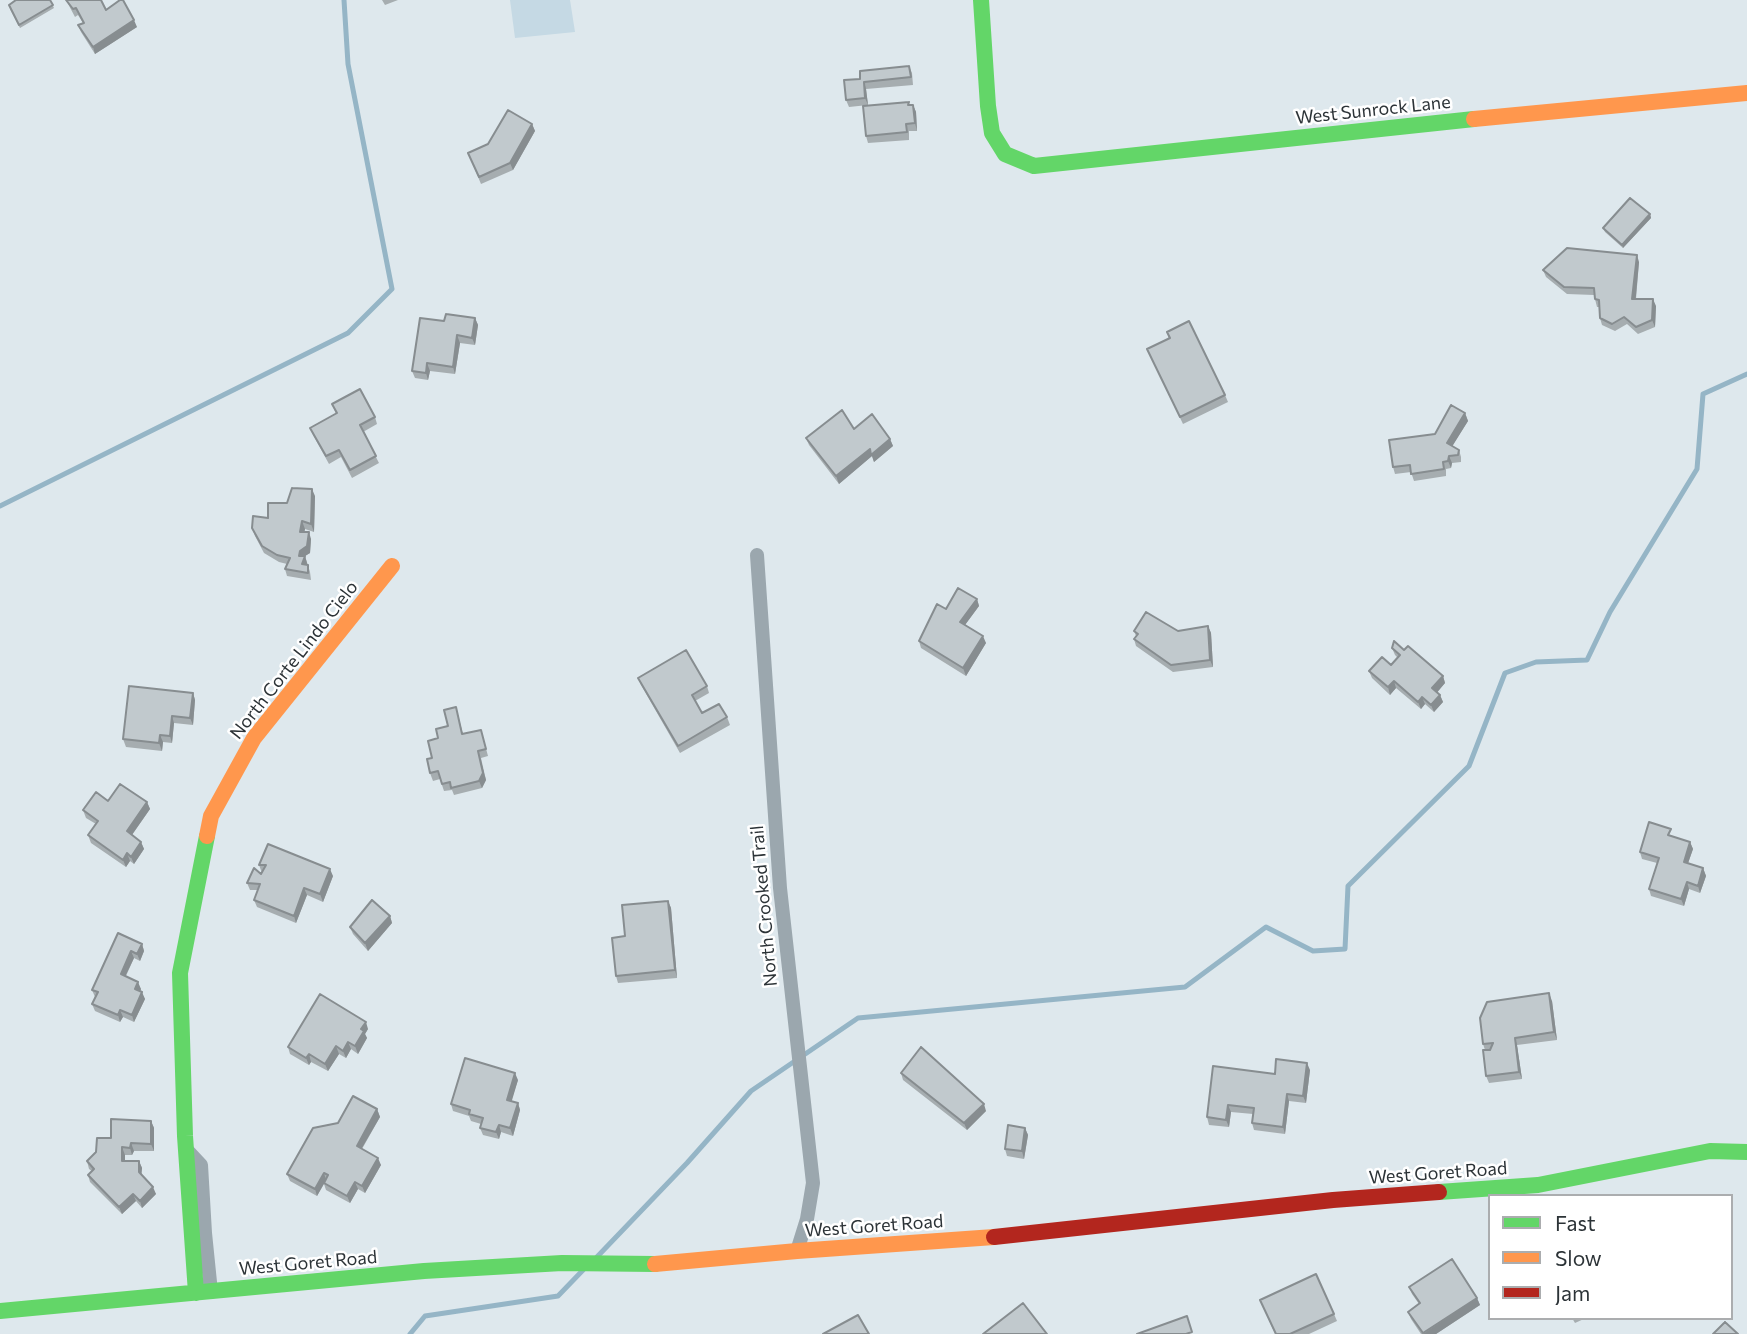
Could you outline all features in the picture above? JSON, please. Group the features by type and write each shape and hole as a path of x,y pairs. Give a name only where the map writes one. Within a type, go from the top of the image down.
{"street":[{"name":"West Sunrock Lane","path":"981,0 992,133 1005,154 1034,166 1747,93"},
{"name":"North Crooked Trail","path":"757,555 779,888 813,1182 807,1219 797,1251"},
{"name":"North Corte Lindo Cielo","path":"203,1292 186,1149 180,973 211,816 254,738 392,566"},
{"name":"West Goret Road","path":"0,1311 424,1271 562,1263 666,1264 797,1251 987,1238 1333,1200 1538,1185 1710,1151 1747,1152"}],"shaded area":[{"path":"510,0 570,0 575,32 515,38"}],"building":[{"path":"16,0 50,0 53,5 19,25 9,5"},
{"path":"66,0 101,0 106,10 123,0 134,20 93,47 78,25 84,23 76,8 73,9"},
{"path":"909,66 911,77 864,82 865,98 846,100 844,80 860,79 860,71"},
{"path":"909,102 908,105 913,105 915,123 906,124 907,132 866,136 863,106"},
{"path":"508,110 532,124 510,163 479,177 468,153 488,144"},
{"path":"1630,198 1650,214 1622,245 1603,228"},
{"path":"1567,248 1637,255 1632,299 1653,299 1652,320 1636,327 1624,317 1612,324 1600,318 1599,300 1595,299 1594,288 1564,287 1543,270"},
{"path":"446,314 475,318 472,338 457,335 453,367 427,363 426,373 412,371 420,318 444,321"},
{"path":"1189,321 1225,395 1180,417 1147,349 1170,338 1167,332"},
{"path":"360,389 375,417 360,425 376,456 350,470 339,450 326,456 310,428 337,413 332,404"},
{"path":"1451,405 1465,413 1447,443 1459,450 1458,455 1449,456 1448,461 1443,462 1444,469 1411,474 1410,465 1393,467 1389,440 1435,434"},
{"path":"842,410 854,429 872,414 890,439 871,455 870,449 836,476 806,438"},
{"path":"292,488 312,489 311,524 302,521 300,532 309,532 307,546 300,551 299,556 305,556 302,564 308,565 308,573 285,569 290,558 277,555 262,546 252,528 253,516 268,518 268,503 287,503"},
{"path":"958,588 977,599 960,622 983,636 963,668 919,641 937,604 946,609"},
{"path":"1146,612 1178,631 1208,626 1210,660 1171,665 1134,639 1138,634 1134,631"},
{"path":"1394,641 1404,650 1408,646 1443,676 1432,688 1440,695 1431,705 1422,697 1418,702 1394,681 1388,687 1369,671 1382,657 1391,665 1400,655 1392,648"},
{"path":"686,650 707,686 692,695 702,713 719,704 727,717 678,746 638,678"},
{"path":"129,686 193,693 190,718 172,716 170,736 160,735 159,743 123,739"},
{"path":"456,707 462,734 481,730 486,749 478,751 483,773 479,781 451,788 450,782 442,784 438,771 430,773 427,759 432,758 428,741 438,738 436,729 448,726 444,710"},
{"path":"120,784 147,802 127,831 141,842 131,857 127,853 123,860 88,835 98,821 83,810 96,792 108,801"},
{"path":"1649,822 1671,829 1668,835 1690,842 1684,862 1703,868 1698,886 1687,882 1681,899 1649,889 1659,858 1640,852"},
{"path":"268,844 330,869 320,894 304,888 294,916 254,900 260,884 247,883 254,868 261,874 266,865 259,865"},
{"path":"372,900 390,916 365,943 350,927"},
{"path":"668,901 675,970 616,976 612,938 625,936 622,905"},
{"path":"118,933 142,944 137,954 131,951 121,974 138,982 135,989 142,992 132,1015 120,1010 118,1015 92,1004 98,992 92,990"},
{"path":"1549,993 1554,1032 1515,1038 1519,1072 1486,1076 1483,1050 1490,1050 1493,1043 1483,1044 1480,1018 1487,1002"},
{"path":"320,994 366,1022 355,1046 348,1042 343,1051 336,1046 325,1064 309,1054 306,1058 288,1047"},
{"path":"921,1047 984,1104 964,1123 901,1073"},
{"path":"465,1058 515,1073 507,1100 518,1103 510,1128 499,1125 496,1132 480,1128 483,1118 469,1114 470,1110 451,1104"},
{"path":"1276,1059 1307,1063 1303,1096 1287,1094 1283,1127 1252,1123 1254,1108 1228,1105 1226,1120 1207,1117 1213,1066 1275,1074"},
{"path":"353,1096 377,1109 357,1146 378,1158 362,1186 355,1182 347,1196 324,1183 328,1175 324,1173 315,1189 287,1174 313,1128 338,1123"},
{"path":"111,1119 151,1121 151,1144 131,1143 130,1148 122,1147 122,1161 139,1161 139,1172 153,1187 140,1201 133,1194 119,1207 88,1175 94,1169 87,1161 96,1152 97,1138 111,1138"},
{"path":"1008,1125 1025,1128 1022,1151 1005,1149"},
{"path":"1452,1259 1477,1298 1423,1333 1408,1312 1420,1303 1409,1287"},
{"path":"1316,1274 1334,1314 1290,1334 1276,1334 1260,1300"},
{"path":"1023,1303 1047,1334 983,1334"},
{"path":"858,1315 869,1334 823,1334"},
{"path":"1187,1316 1192,1332 1137,1334"},
{"path":"1725,1322 1738,1334 1713,1334"}],"waterway":[{"path":"0,506 348,333 392,289 348,64 344,0"},
{"path":"595,1259 751,1091 858,1018 1185,987 1266,927 1313,951 1345,949 1348,886 1469,766 1505,673 1536,662 1587,660 1610,612 1697,469 1703,394 1747,374"},
{"path":"410,1334 425,1316 558,1296 585,1268"}],"traffic: fast":[{"path":"981,0 992,133 1005,154 1034,166 1474,119"},
{"path":"196,1293 185,1136 180,973 207,836"},
{"path":"1439,1192 1538,1185 1710,1151 1747,1152"},
{"path":"0,1311 424,1271 562,1263 655,1264"}],"traffic: slow":[{"path":"1474,119 1747,93"},
{"path":"207,836 211,816 254,738 392,566"},
{"path":"655,1264 994,1237"}],"traffic: jam":[{"path":"994,1237 1333,1200 1439,1192"}]}
